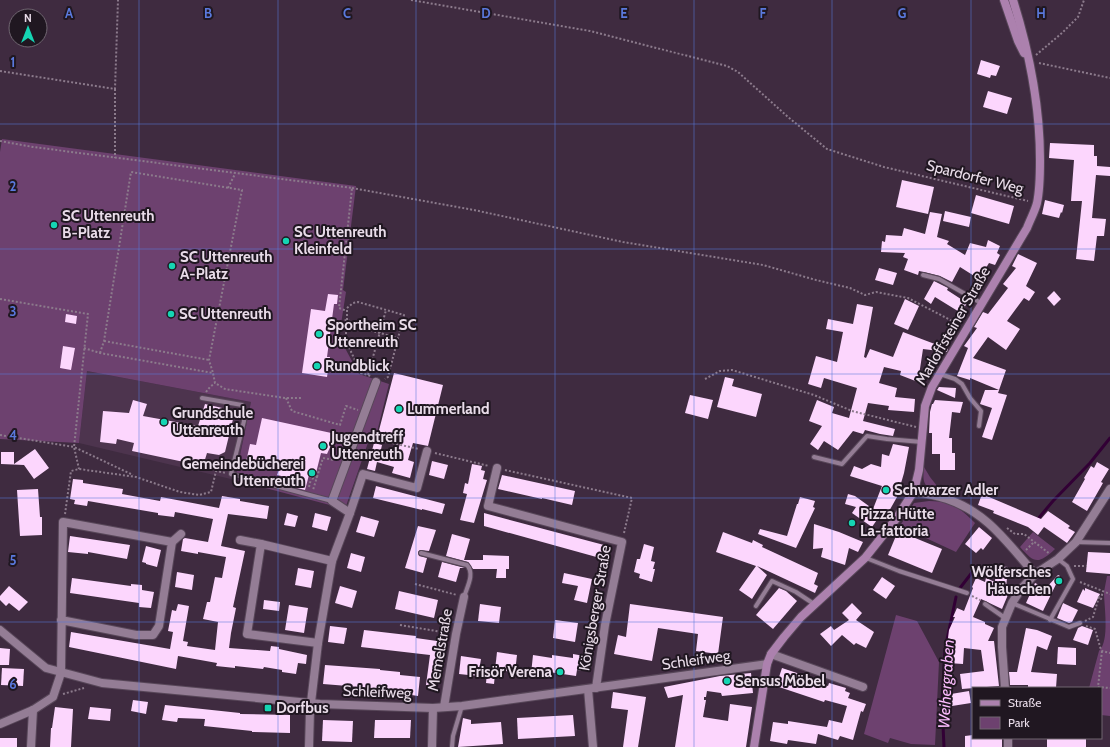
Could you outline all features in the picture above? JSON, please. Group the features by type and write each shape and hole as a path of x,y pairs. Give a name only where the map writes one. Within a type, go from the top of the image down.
{"street":[{"name":"Marloffsteiner Straße","path":"1004,0 1018,41 1028,61"},
{"name":"Marloffsteiner Straße","path":"754,747 767,664 771,654 801,617 865,558 896,519 914,491 920,470 925,406 927,398 966,328 1027,228 1037,203 1040,177 1040,139 1035,94 1025,41 1013,0"},
{"path":"350,513 332,501 364,412 378,379"},
{"path":"309,747 311,703 318,643 332,561 363,474 417,488 427,451"},
{"name":"Königsberger Straße","path":"497,468 488,506 622,542 592,688 593,747"},
{"path":"1005,687 1002,627 1012,603 1021,588 1035,574 1058,558 1076,542 1110,489"},
{"path":"914,491 946,498 979,514 991,524 1035,574"},
{"path":"0,724 33,710 53,696 61,673 63,522 172,542"},
{"path":"61,620 136,635 153,635 159,626 172,542 181,534"},
{"path":"240,540 332,561"},
{"path":"261,544 247,634 318,643"},
{"name":"Memelstraße","path":"444,707 456,634 464,597"},
{"name":"Schleifweg","path":"0,630 46,668 102,683 367,707 433,708 462,706 767,664"},
{"path":"771,654 863,687"},
{"path":"432,747 433,708"},
{"path":"31,747 33,710"}],"lane":[{"path":"923,275 939,279 981,303"},
{"path":"940,374 955,378 962,384 970,398 981,411 980,426"},
{"path":"202,398 242,405 244,421 231,474 332,501"},
{"path":"814,457 842,464 867,436 922,442"},
{"path":"1076,542 1110,543"},
{"path":"420,553 467,564 471,573 464,597"},
{"path":"865,558 898,571 967,593"},
{"path":"1050,620 1073,579 1067,566 1058,558"},
{"path":"756,606 772,581 796,592 814,604"},
{"path":"1012,603 1069,627 1080,623"},
{"path":"985,604 1005,618"},
{"path":"452,747 453,736 462,706"}],"path":[{"path":"115,158 115,90 118,0"},
{"name":"Spardorfer Weg","path":"411,0 567,26 727,66 738,72 827,149 884,167 1037,203"},
{"path":"1028,61 1062,33 1078,17 1084,0"},
{"path":"1028,61 1110,78"},
{"path":"0,71 115,90"},
{"path":"0,141 115,158 352,188 474,210 623,242 763,265 850,288 865,294 876,292 908,298 966,328"},
{"path":"100,353 104,341 132,172 242,190 209,360 215,383 225,389 286,398 302,398"},
{"path":"228,188 235,174"},
{"path":"347,311 339,308 352,188"},
{"path":"0,299 88,314 74,447 79,469"},
{"path":"347,320 343,323 346,328 346,341 361,373 378,379 388,377 404,315 358,302 353,303 347,308 347,320 351,325 398,338"},
{"path":"368,375 386,310"},
{"path":"346,328 351,325"},
{"path":"104,341 209,360"},
{"path":"84,348 100,353 213,373"},
{"path":"705,379 720,371 732,370 814,395 852,410 923,429"},
{"path":"202,398 215,383"},
{"path":"286,398 292,410 340,425 346,406 364,412"},
{"path":"0,435 74,447 136,477 180,492 199,495 211,492 216,471 231,474"},
{"path":"312,495 323,458 334,460"},
{"path":"63,522 71,471 79,469 136,477"},
{"path":"312,476 311,479 317,478"},
{"path":"622,542 632,498"},
{"path":"1024,534 1058,558"},
{"path":"1019,556 1034,542"},
{"path":"1067,566 1087,566"},
{"path":"1073,579 1110,594"},
{"path":"415,584 464,597"},
{"path":"1080,623 1093,617 1099,597 1101,599 1103,591"},
{"path":"967,593 985,604"},
{"path":"1080,623 1095,629 1102,651 1098,687"},
{"path":"400,625 456,634"},
{"path":"1102,651 1110,652"},
{"path":"53,696 102,683"}],"shaded area":[{"name":"Grundschule Uttenreuth","path":"87,371 251,402 235,480 79,443"}],"green space":[{"name":"SC Uttenreuth","path":"2,139 356,186 343,290 346,292 339,337 359,374 389,384 376,436 371,434 345,509 235,480 251,402 87,371 79,443 0,439 0,152"},
{"path":"924,467 941,491 931,489 925,484 923,477"},
{"path":"929,501 944,502 955,506 975,523 956,552 900,526 914,503"},
{"path":"1033,532 1055,549 1040,560 1033,559 1020,547"},
{"path":"1107,576 1110,576 1110,716 1102,715 1102,687 1089,687 1099,651 1104,640 1106,623 1104,592"},
{"path":"896,615 917,621 939,662 935,745 911,744 890,738 888,743 864,734"}],"building":[{"path":"981,60 1000,66 996,76 991,75 990,78 977,74"},
{"path":"988,91 1012,98 1007,114 983,107"},
{"path":"1050,143 1094,145 1094,156 1097,156 1097,166 1110,167 1110,176 1096,175 1092,218 1106,219 1104,236 1097,236 1094,261 1076,259 1082,201 1071,201 1074,160 1049,158"},
{"path":"902,180 934,187 928,214 896,207"},
{"path":"976,195 1014,206 1009,224 971,213"},
{"path":"1045,200 1064,205 1059,218 1042,214"},
{"path":"945,211 971,217 969,227 943,221"},
{"path":"930,212 942,214 937,237 949,241 947,244 965,255 970,243 986,247 988,240 1000,246 997,253 1000,255 995,265 989,263 979,279 960,267 952,282 940,276 924,272 919,271 918,275 904,270 908,259 903,257 905,253 881,252 882,241 885,242 886,235 902,236 904,228 925,234"},
{"path":"1018,254 1037,263 1026,286 1035,292 1029,301 1024,298 1007,321 1020,329 1006,350 988,337 973,358 1006,370 998,393 1007,395 992,440 982,437 992,408 980,404 985,390 999,390 970,378 970,380 957,376 968,348 964,346 977,328 974,327 983,312 988,314 1008,288 1003,284 1016,268 1012,266"},
{"path":"879,268 897,273 893,285 875,280"},
{"path":"934,281 948,288 947,290 967,303 961,313 935,297 931,304 924,299"},
{"path":"1054,291 1061,299 1054,306 1047,298"},
{"name":"Sportheim SC Uttenreuth","path":"328,294 338,295 337,304 334,304 327,357 330,357 327,377 302,373 311,309 325,311"},
{"path":"905,299 919,306 908,330 894,324"},
{"path":"857,304 873,307 864,357 866,358 870,349 893,357 903,332 948,349 947,352 923,349 918,382 900,375 901,371 884,367 879,383 897,388 895,397 915,399 914,412 888,410 889,406 868,403 863,421 895,429 893,436 865,430 863,434 853,431 838,450 824,441 818,450 810,444 822,426 809,421 817,400 834,407 832,413 849,418 857,388 824,378 821,388 808,384 816,356 837,362 843,332 826,329 828,319 853,324"},
{"path":"66,314 77,316 76,324 65,322"},
{"path":"63,346 75,348 71,370 60,368"},
{"path":"394,373 443,385 428,446 413,443 408,460 414,462 410,478 392,473 394,467 377,462 375,471 367,469 374,443 382,445 380,454 396,458 401,440 378,434"},
{"path":"725,377 734,379 732,386 762,394 756,417 717,407"},
{"path":"939,387 956,388 955,398 937,390"},
{"path":"690,395 713,400 708,419 685,413"},
{"path":"133,400 147,404 143,416 198,426 205,404 235,411 225,452 219,455 207,453 203,466 132,451 134,443 117,439 116,444 100,442 103,411 129,413"},
{"path":"935,400 963,402 960,413 952,412 949,438 952,438 952,453 955,453 955,470 940,470 940,454 932,454 932,433 929,433 930,412 932,404"},
{"path":"262,418 336,434 327,454 321,453 315,477 309,475 305,490 285,485 286,477 277,475 279,470 246,462 250,444 256,445"},
{"path":"893,444 909,447 904,473 897,497 888,513 883,511 872,527 852,513 856,507 845,504 848,494 855,496 873,509 882,486 850,476 854,466 862,469 871,464 881,467 882,454 889,456"},
{"path":"35,449 49,468 34,479 24,465 1,464 1,452 14,452 14,464"},
{"path":"432,461 448,465 444,479 429,475"},
{"path":"1097,462 1109,469 1087,511 1072,502 1091,466 1094,468"},
{"path":"472,464 482,466 481,470 485,471 483,479 487,480 474,523 460,520 467,494 463,493 465,483 468,484"},
{"path":"502,475 575,491 572,505 498,489"},
{"path":"73,479 83,480 83,483 123,489 122,494 160,501 161,497 219,508 222,496 269,506 267,519 228,514 221,546 245,551 233,607 236,608 229,648 270,651 271,646 279,647 279,649 307,655 306,664 298,663 296,674 264,667 263,669 235,666 235,668 216,666 217,663 178,656 176,669 69,647 71,632 170,649 173,632 168,631 172,610 176,611 178,604 189,606 183,641 188,642 187,646 215,650 218,622 203,619 207,602 210,602 215,577 222,578 226,557 198,552 198,554 181,551 183,539 185,538 208,542 213,519 175,512 174,517 158,515 158,513 88,501 87,506 74,504 75,500 70,499"},
{"path":"376,486 445,504 442,514 373,498"},
{"path":"38,489 40,517 42,517 42,535 20,536 17,490"},
{"path":"982,494 1041,519 1048,511 1070,526 1068,528 1075,532 1067,543 1044,527 1038,535 1028,527 993,513 994,511 978,505"},
{"path":"800,497 815,501 813,507 815,508 796,548 758,534 760,529 787,536"},
{"path":"287,513 298,516 295,527 284,525"},
{"path":"315,513 331,517 327,531 312,527"},
{"path":"484,513 604,545 600,558 484,526"},
{"path":"361,516 379,521 374,537 356,532"},
{"path":"814,524 863,542 858,552 849,548 845,565 821,557 823,548 813,549"},
{"path":"418,526 436,530 429,551 420,550 418,552 419,556 427,558 423,573 405,568"},
{"path":"979,527 992,538 983,550 981,548 976,553 965,544"},
{"path":"898,531 942,549 932,573 888,555"},
{"path":"723,532 752,543 753,540 763,545 762,547 818,573 814,584 818,586 815,593 757,566 767,575 752,599 739,590 756,566 716,552"},
{"path":"452,534 470,539 464,560 483,560 483,555 509,556 509,569 506,569 506,578 496,578 497,569 473,569 468,562 446,556"},
{"path":"70,536 130,545 127,559 88,552 88,554 68,552"},
{"path":"644,544 654,547 651,561 655,562 653,569 655,569 652,582 639,578 640,574 634,572 637,559 640,559"},
{"path":"146,546 161,550 157,567 142,562"},
{"path":"1088,552 1110,553 1110,574 1086,572"},
{"path":"351,553 365,557 361,572 347,568"},
{"path":"442,562 465,568 460,568 456,582 438,577"},
{"path":"996,566 1008,567 1006,588 1010,590 1002,609 981,599 973,617 994,628 988,641 994,641 999,686 962,689 960,674 984,671 981,650 964,648 963,664 948,663 949,646 947,646 949,630 955,617 953,617 957,608 964,611 976,578 985,582 986,578 995,582"},
{"path":"298,568 314,571 311,588 295,585"},
{"path":"177,572 194,575 192,590 175,587"},
{"path":"564,573 592,579 587,603 574,600 578,586 562,583"},
{"path":"1058,575 1060,576 1043,611 1026,603 1035,583 1046,588"},
{"path":"882,577 895,586 886,599 873,590"},
{"path":"72,578 131,586 131,584 142,585 142,590 154,592 151,608 139,607 139,603 70,593"},
{"path":"9,586 28,602 19,611 9,603 6,606 0,600 0,596"},
{"path":"340,586 357,591 352,608 335,603"},
{"path":"779,588 786,591 797,601 773,629 756,615"},
{"path":"1085,588 1100,594 1093,608 1077,602 1083,589 1085,591"},
{"path":"399,591 438,600 434,618 395,609"},
{"path":"264,600 280,602 279,611 263,609"},
{"path":"852,603 862,613 856,620 874,632 866,648 856,643 854,645 842,635 831,646 820,634 831,626 834,630 849,620 842,613"},
{"path":"1063,603 1078,610 1072,622 1069,623 1057,618"},
{"path":"480,604 501,607 499,623 478,621"},
{"path":"630,604 723,617 718,654 696,651 698,634 658,628 652,661 614,654 618,635 626,637"},
{"path":"289,605 308,608 304,633 285,630"},
{"path":"555,620 578,623 575,642 553,638"},
{"path":"330,626 347,628 344,644 328,642"},
{"path":"1082,626 1093,630 1088,645 1073,640 1078,628"},
{"path":"1026,628 1037,630 1052,636 1047,650 1037,646 1031,672 1057,674 1056,687 1028,687 1028,685 1010,685 1009,672 1017,672"},
{"path":"364,630 416,636 416,638 444,642 443,656 438,655 434,686 426,685 430,655 361,647"},
{"path":"1058,647 1076,648 1076,665 1057,664"},
{"path":"0,648 10,649 9,665 0,665"},
{"path":"497,652 517,655 515,672 495,670"},
{"path":"573,654 584,656 582,671 577,670 576,676 549,672 549,676 531,674 533,655 552,658 552,655 573,658"},
{"path":"461,656 481,659 478,676 459,674"},
{"path":"325,665 380,669 400,672 400,675 420,677 418,696 405,694 405,692 385,689 323,684"},
{"path":"2,668 24,669 23,686 1,685"},
{"path":"782,668 803,675 802,678 828,686 829,683 846,688 845,691 850,693 848,698 866,704 863,712 861,711 853,740 840,736 838,740 818,734 816,744 788,740 787,744 770,741 773,722 788,724 788,721 827,727 829,720 842,723 847,706 825,700 824,702 776,686"},
{"path":"487,673 495,674 494,684 486,683"},
{"path":"751,673 753,693 722,696 721,693 707,691 706,697 704,697 704,700 706,700 703,717 728,721 730,704 752,707 746,747 675,747 683,695 668,698 664,687 720,676"},
{"path":"969,691 971,703 952,706 951,694"},
{"path":"613,692 646,697 638,747 623,747 628,710 611,708"},
{"path":"133,700 148,702 146,714 131,711"},
{"path":"165,705 240,714 290,715 290,733 252,732 204,726 205,719 178,718 177,722 162,720"},
{"path":"55,707 73,709 71,747 50,747 51,728"},
{"path":"90,707 111,709 110,721 88,719"},
{"path":"573,715 575,736 518,739 517,718"},
{"path":"463,718 471,720 471,724 501,722 503,744 458,747"},
{"path":"323,720 353,721 352,742 322,741"},
{"path":"375,720 411,720 410,738 374,738"},
{"path":"972,735 972,739 1002,739 1002,747 965,747 965,736"},
{"path":"0,738 17,738 17,747 0,747"},
{"path":"1047,739 1086,739 1086,747 1047,747"}],"waterway":[{"name":"Weihergraben","path":"1037,520 1053,501 1090,463 1110,438"},
{"path":"960,588 977,566"},
{"name":"Weihergraben","path":"944,747 942,703 945,649 956,597"}],"place":[{"name":"SC Uttenreuth B-Platz","path":"54,225"},
{"name":"SC Uttenreuth Kleinfeld","path":"286,241"},
{"name":"SC Uttenreuth A-Platz","path":"172,266"},
{"name":"SC Uttenreuth","path":"171,314"},
{"name":"Sportheim SC Uttenreuth","path":"319,334"},
{"name":"Rundblick","path":"317,366"},
{"name":"Lummerland","path":"399,409"},
{"name":"Grundschule Uttenreuth","path":"164,422"},
{"name":"Jugendtreff Uttenreuth","path":"323,446"},
{"name":"Gemeindebücherei Uttenreuth","path":"312,473"},
{"name":"Schwarzer Adler","path":"886,490"},
{"name":"Pizza Hütte La-fattoria","path":"852,523"},
{"name":"Wölfersches Häuschen","path":"1059,581"},
{"name":"Frisör Verena","path":"560,672"},
{"name":"Sensus Möbel","path":"727,681"},
{"name":"Dorfbus","path":"268,708"}]}
